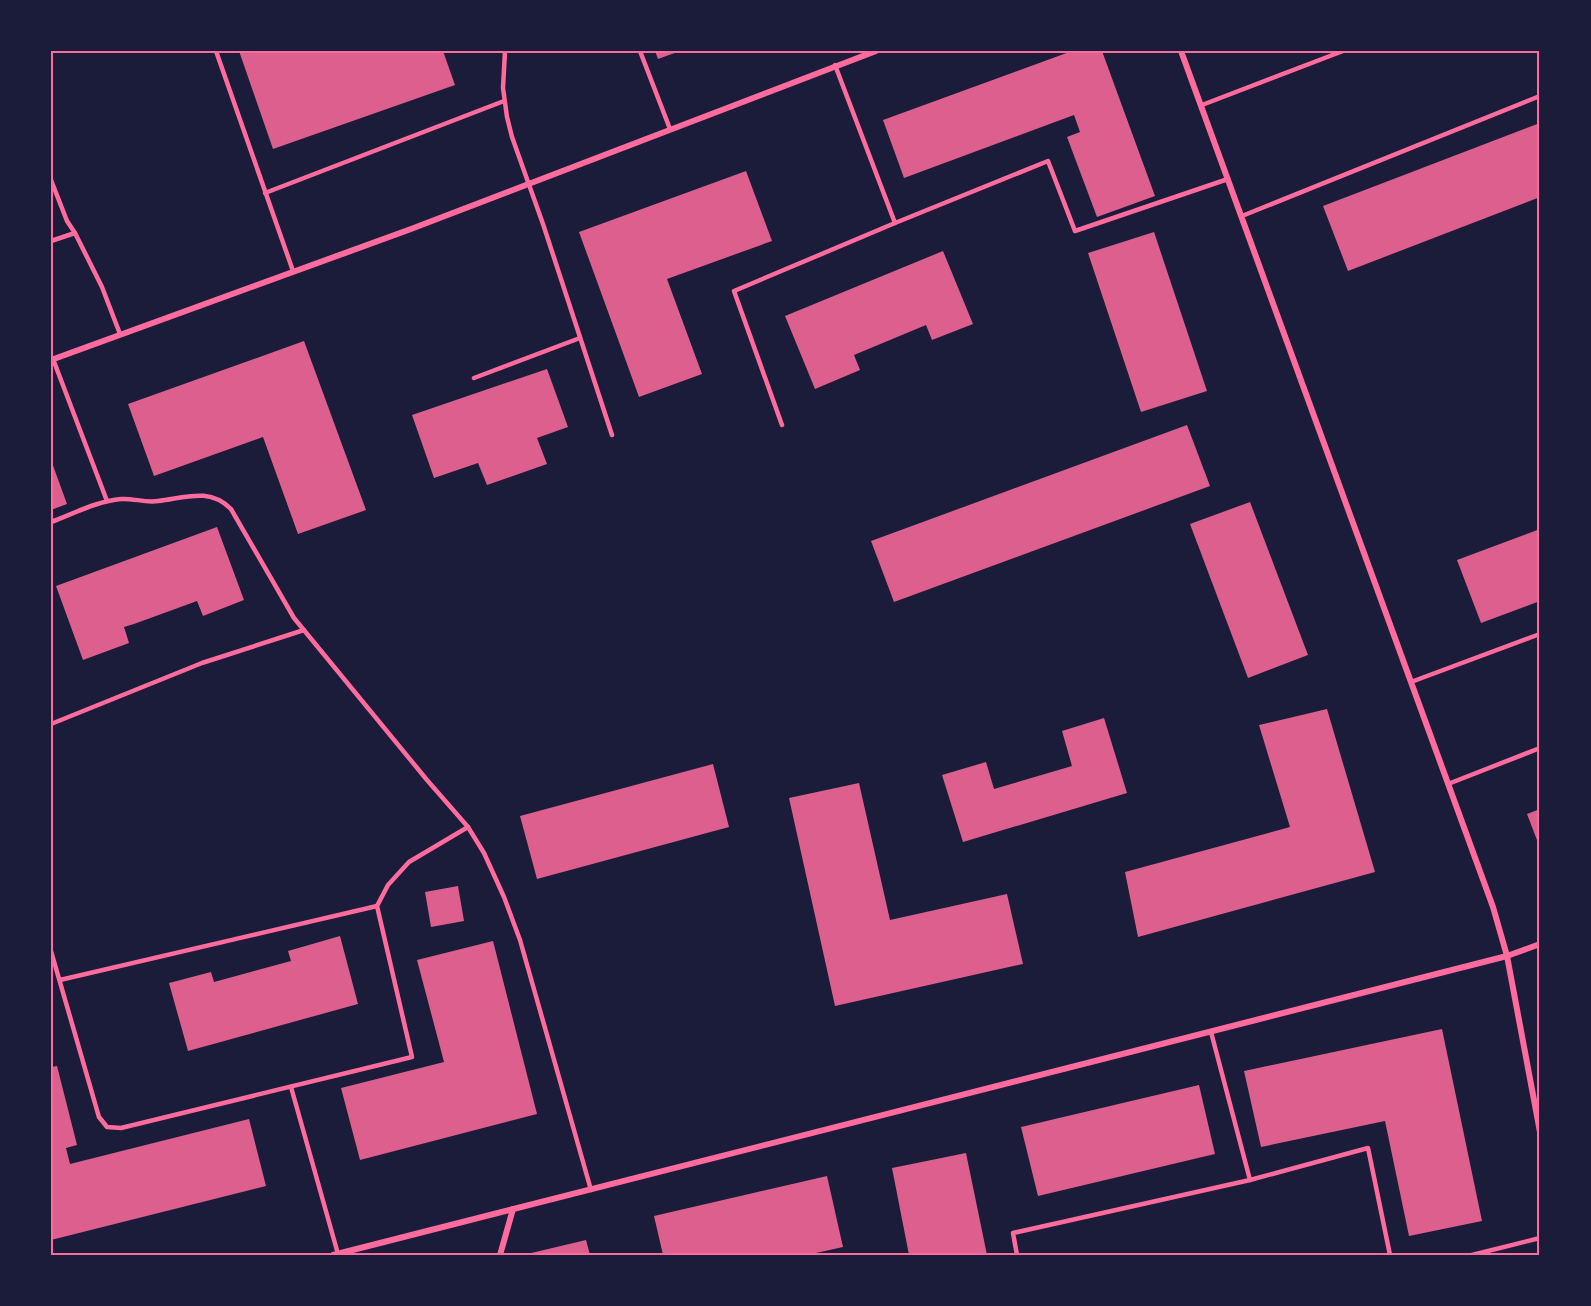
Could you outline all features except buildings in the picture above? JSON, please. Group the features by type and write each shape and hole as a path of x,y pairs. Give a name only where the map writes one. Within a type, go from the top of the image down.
{"street":[{"path":"52,359 411,229 876,51"},
{"path":"1181,51 1493,907 1507,956 1540,1132"},
{"path":"336,1254 1507,956 1540,944"},
{"path":"500,1255 513,1209"}],"lane":[{"path":"216,51 293,272"},
{"path":"505,51 504,101 512,137 612,435"},
{"path":"640,51 670,129"},
{"path":"1202,105 1343,51"},
{"path":"835,66 895,223"},
{"path":"1242,216 1540,96"},
{"path":"265,193 504,101"},
{"path":"782,425 734,291 1048,161 1075,231 1228,179"},
{"path":"51,180 68,221 102,287 120,334"},
{"path":"51,241 75,233"},
{"path":"474,378 580,338"},
{"path":"52,359 107,501"},
{"path":"51,522 107,501 123,499 159,501 202,495 224,502 231,509 294,618 468,827 484,853 520,940 591,1190"},
{"path":"51,724 202,663 304,630"},
{"path":"1411,682 1540,634"},
{"path":"1448,784 1540,748"},
{"path":"51,951 99,1117 107,1127 121,1128 412,1057 377,906 388,885 409,862 468,827"},
{"path":"60,980 377,906"},
{"path":"1211,1032 1250,1180"},
{"path":"291,1087 336,1254"},
{"path":"1017,1255 1013,1233 1250,1180 1368,1148 1390,1255"},
{"path":"1472,1255 1540,1238"}]}
